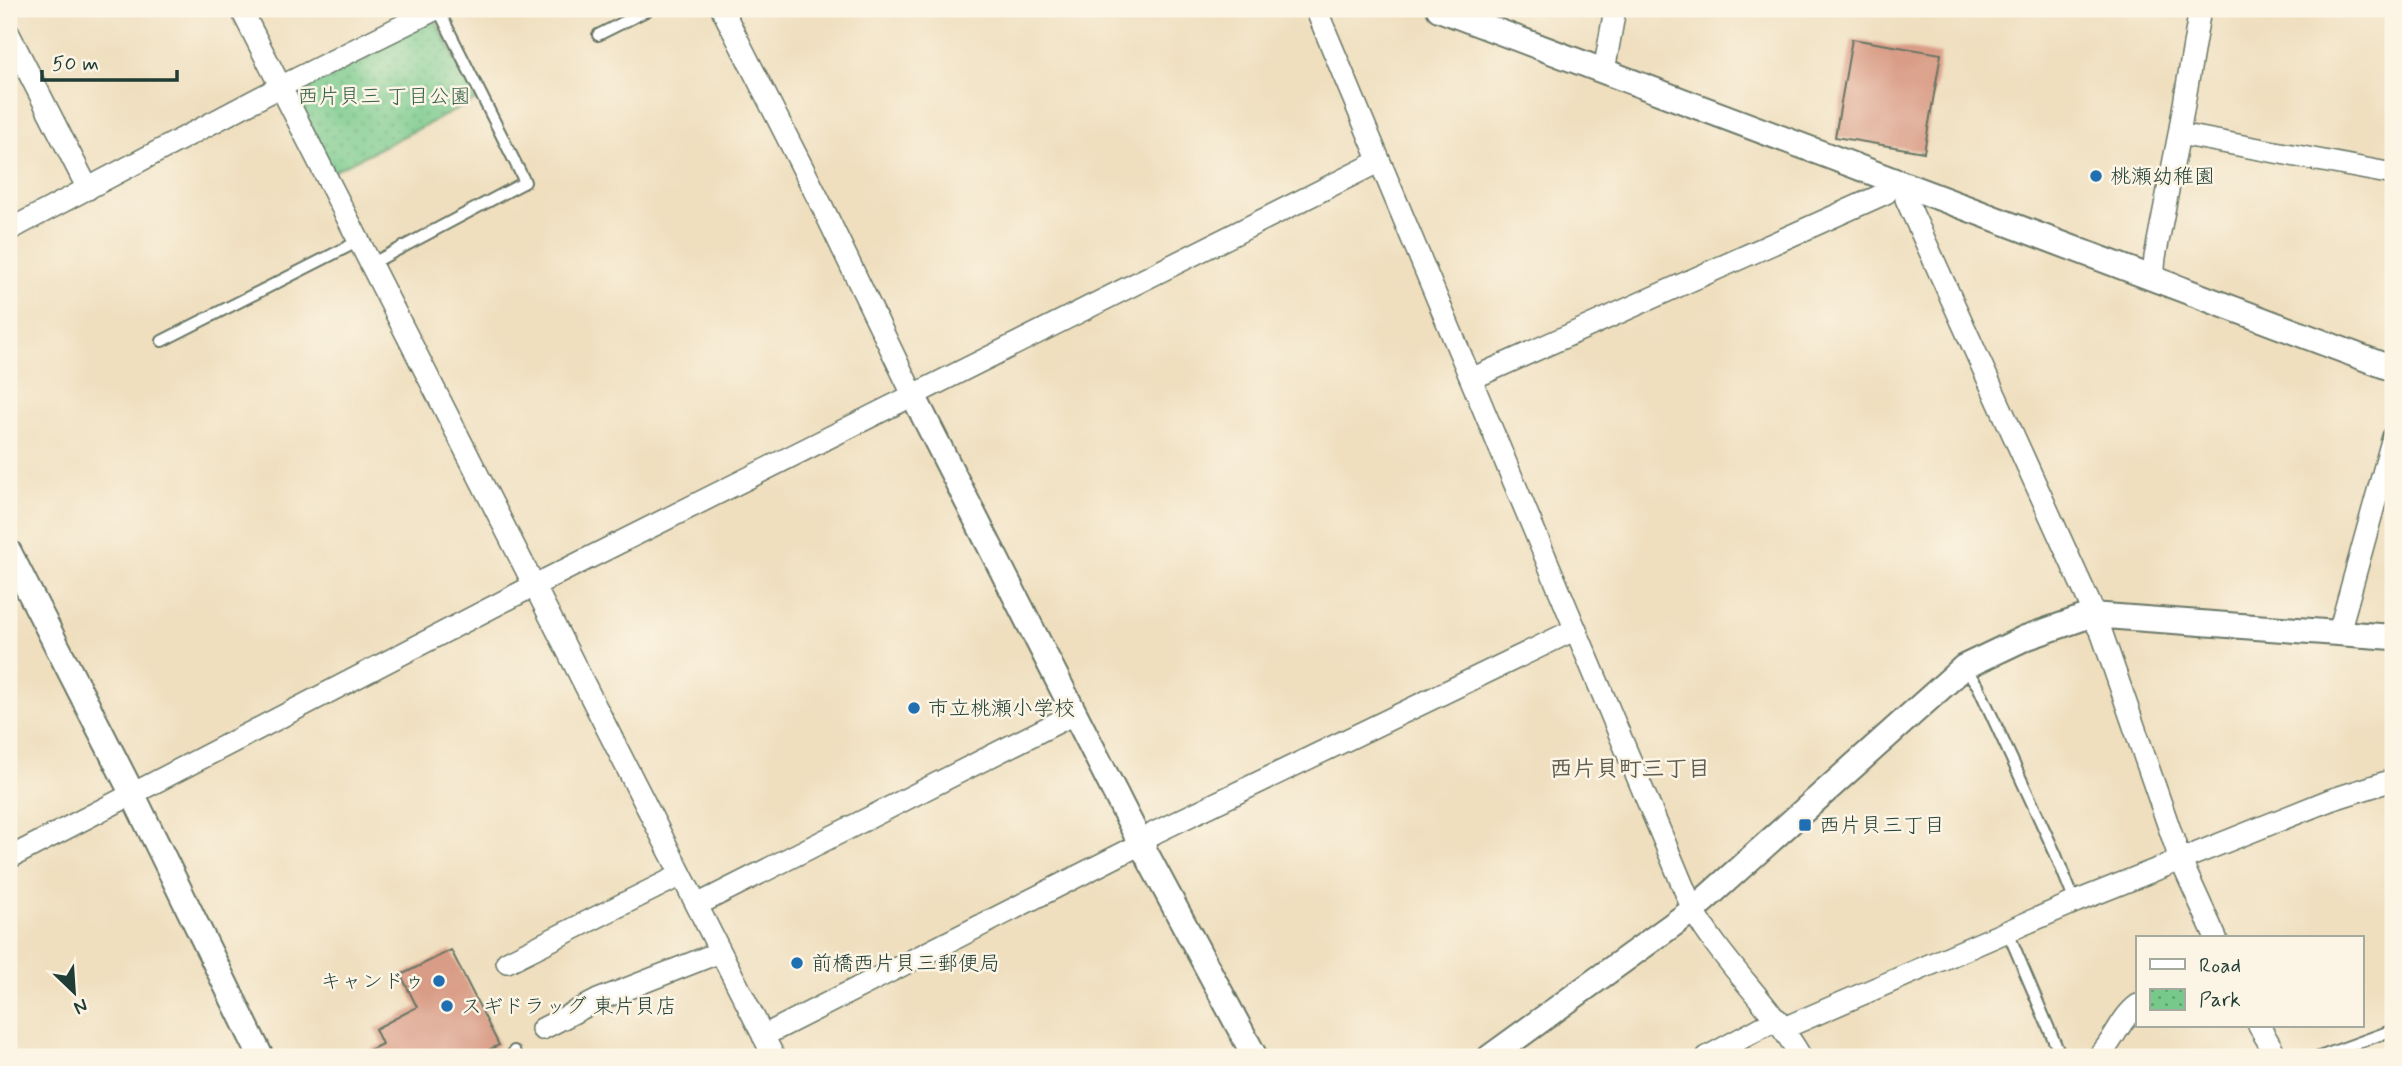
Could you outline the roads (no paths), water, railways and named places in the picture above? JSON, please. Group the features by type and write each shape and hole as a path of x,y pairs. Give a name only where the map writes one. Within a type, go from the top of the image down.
{"street":[{"path":"241,9 774,1057"},
{"path":"9,230 280,87 437,9"},
{"path":"722,9 1074,714 1255,1057"},
{"path":"1316,9 1693,911 1708,936 1780,1024 1801,1057"},
{"path":"1439,9 2393,369"},
{"path":"1601,71 1615,9"},
{"path":"2153,279 2200,9"},
{"path":"9,34 88,189"},
{"path":"2179,134 2393,174"},
{"path":"9,858 533,586 1378,162"},
{"path":"1471,379 1886,193 1901,183"},
{"path":"1901,183 2091,606 2091,615 2102,634 2180,859 2215,936"},
{"path":"2337,632 2393,436"},
{"path":"9,552 133,795 261,1057"},
{"path":"1490,1057 1693,911 1964,667 2025,638 2091,615 2393,637"},
{"path":"762,1035 1141,844 1154,832 1576,629"},
{"path":"697,905 1074,714"},
{"path":"1707,1057 1780,1024 2180,859 2330,800 2393,780"},
{"path":"507,962 681,875"},
{"path":"542,1029 598,1000 720,951"},
{"path":"2098,1057 2112,1042 2127,1015 2136,1006"},
{"path":"2260,1028 2277,1057"}],"lane":[{"path":"371,264 526,182 437,9"},
{"path":"598,34 650,9"},
{"path":"162,341 359,241"},
{"path":"1964,667 1978,686 2075,902"},
{"path":"2007,930 2061,1057"},
{"path":"2319,1057 2393,1030"}],"place":[{"name":"桃瀬幼稚園","path":"2096,176"},
{"name":"市立桃瀬小学校","path":"914,708"},
{"name":"西片貝三丁目","path":"1805,825"},
{"name":"前橋西片貝三郵便局","path":"797,963"},
{"name":"キャンドゥ","path":"439,981"},
{"name":"スギドラッグ 東片貝店","path":"447,1006"}],"district":[{"name":"西片貝町三丁目","path":"1630,768"}],"park label":[{"name":"西片貝三 丁目公園","path":"384,96"}]}
